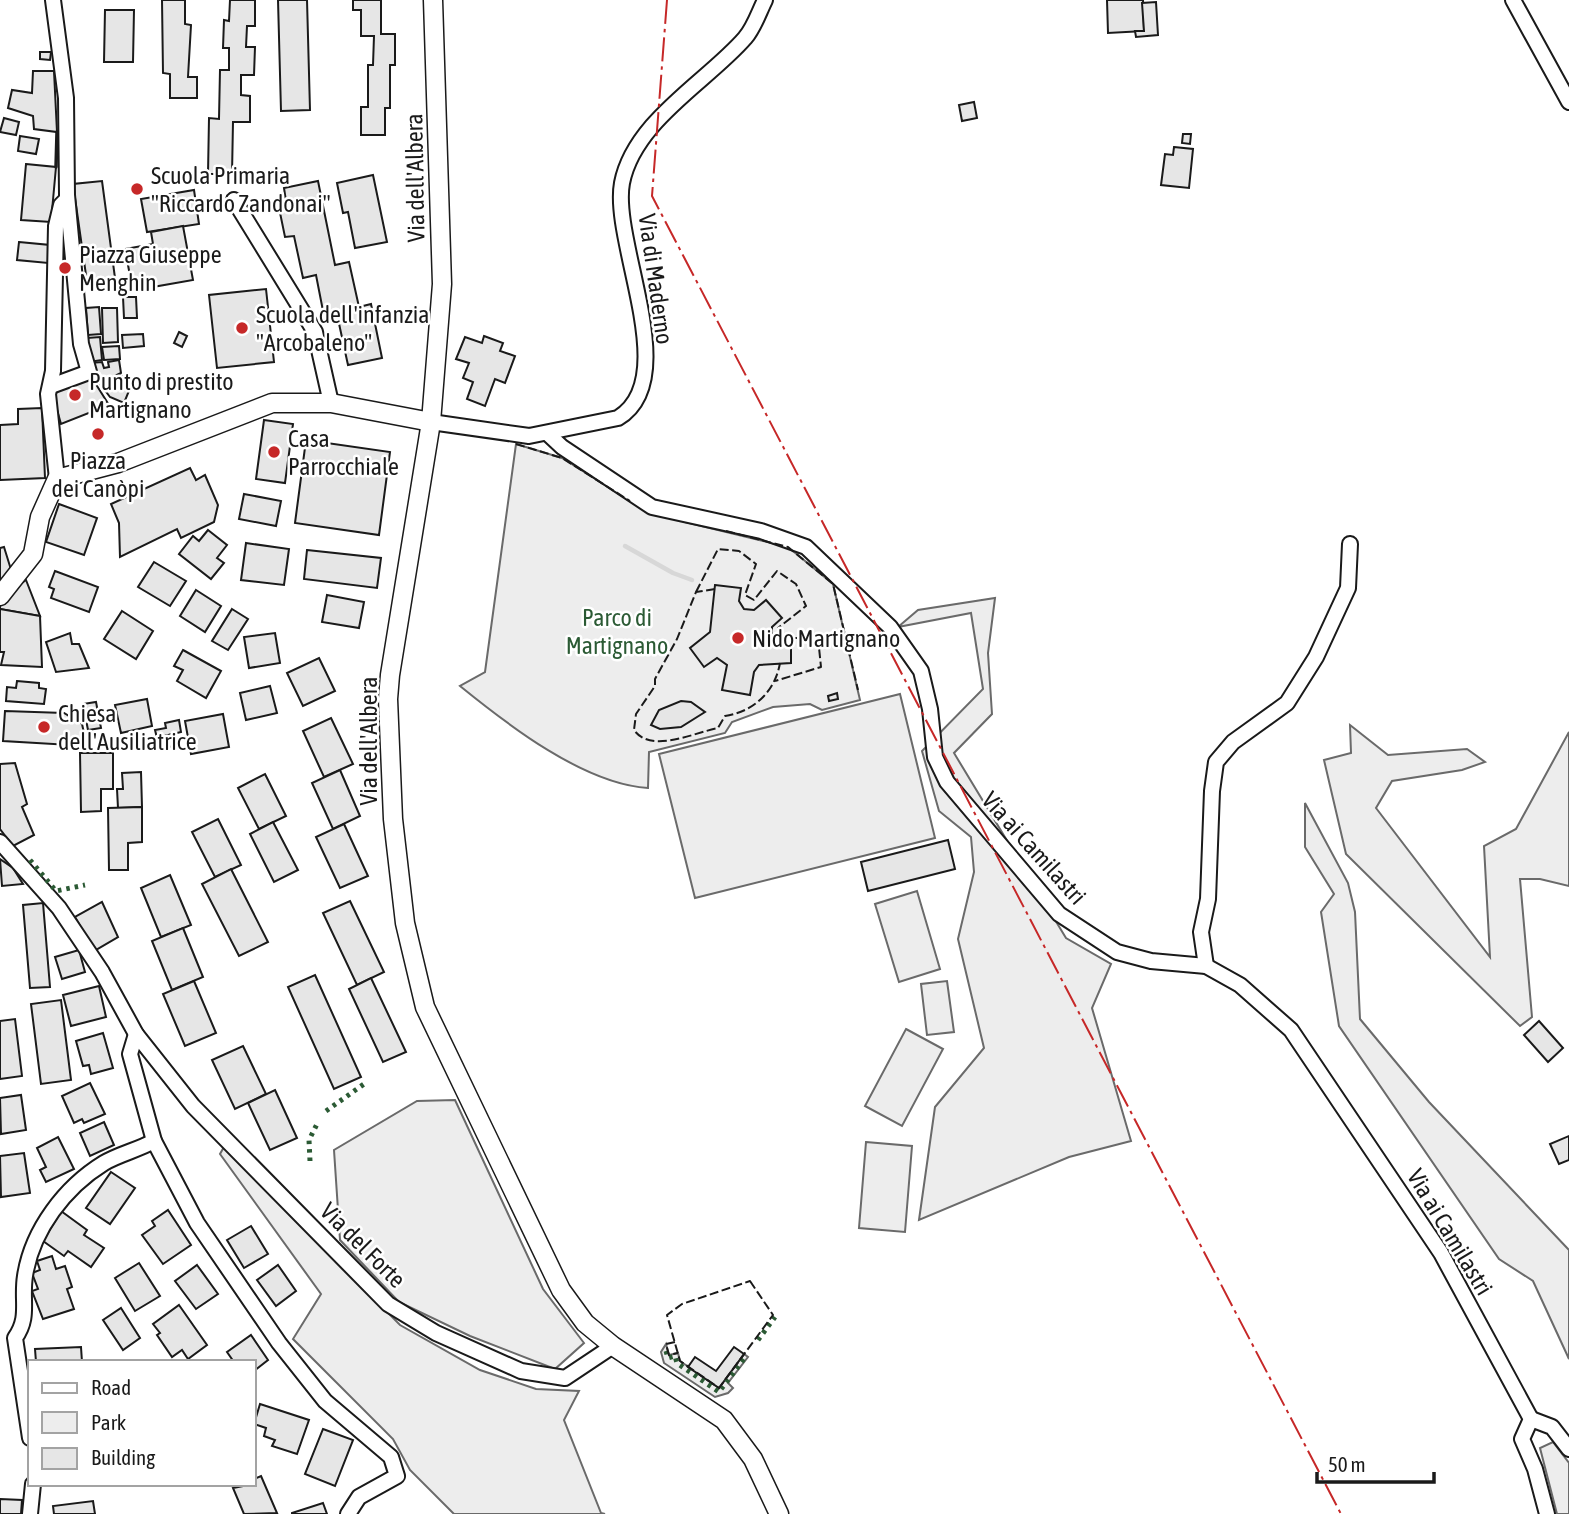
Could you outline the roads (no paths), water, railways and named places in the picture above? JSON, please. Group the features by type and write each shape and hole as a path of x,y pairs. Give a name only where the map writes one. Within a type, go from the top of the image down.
{"street":[{"path":"51,386 89,372 81,344 67,199 66,98 53,0"},
{"name":"Via dell'Albera","path":"433,0 442,284 431,422 388,699 393,819 405,923 425,1007 561,1290 585,1323 613,1346 724,1420 752,1459 779,1514"},
{"name":"Via di Maderno","path":"431,422 511,434 547,433 618,418 634,404 645,362 644,334 640,298 622,219 622,182 644,140 679,95 747,36 765,0"},
{"path":"1513,0 1569,102"},
{"path":"0,596 33,554 40,517 57,479 48,394 51,386 56,226 61,205 67,199"},
{"path":"234,200 315,332 331,403"},
{"path":"57,479 144,454 272,403 331,403 431,422"},
{"name":"Via ai Camilastri","path":"547,433 562,447 652,507 761,531 806,547 890,627 921,671 930,709 935,757 947,782 1059,914 1117,952 1151,961 1206,966 1240,985 1291,1030 1441,1253 1531,1419"},
{"path":"1206,966 1201,932 1209,899 1212,791 1216,762 1233,742 1287,703 1311,666 1348,588 1350,544"},
{"name":"Via del Forte","path":"0,842 59,908 102,972 136,1034 193,1107 388,1304 436,1333 521,1371 565,1378 613,1346"},
{"path":"136,1034 130,1054 154,1142 197,1223 279,1343 326,1401 391,1457 397,1476 359,1497 348,1514"},
{"path":"28,1424 15,1338 24,1325 23,1287 28,1258 56,1207 76,1185 105,1162 154,1142"},
{"path":"1547,1514 1535,1469 1522,1439 1531,1419 1552,1427 1569,1450"},
{"path":"30,1514 33,1486"}],"waterway":[{"path":"625,546 673,573 692,580"}],"place":[{"name":"Scuola Primaria \"Riccardo Zandonai\"","path":"137,189"},
{"name":"Piazza Giuseppe Menghin","path":"65,268"},
{"name":"Scuola dell'infanzia \"Arcobaleno\"","path":"242,328"},
{"name":"Punto di prestito Martignano","path":"75,395"},
{"name":"Piazza dei Canòpi","path":"98,434"},
{"name":"Casa Parrocchiale","path":"274,452"},
{"name":"Nido Martignano","path":"738,638"},
{"name":"Chiesa dell'Ausiliatrice","path":"44,727"}],"park label":[{"name":"Parco di Martignano","path":"617,631"}]}
